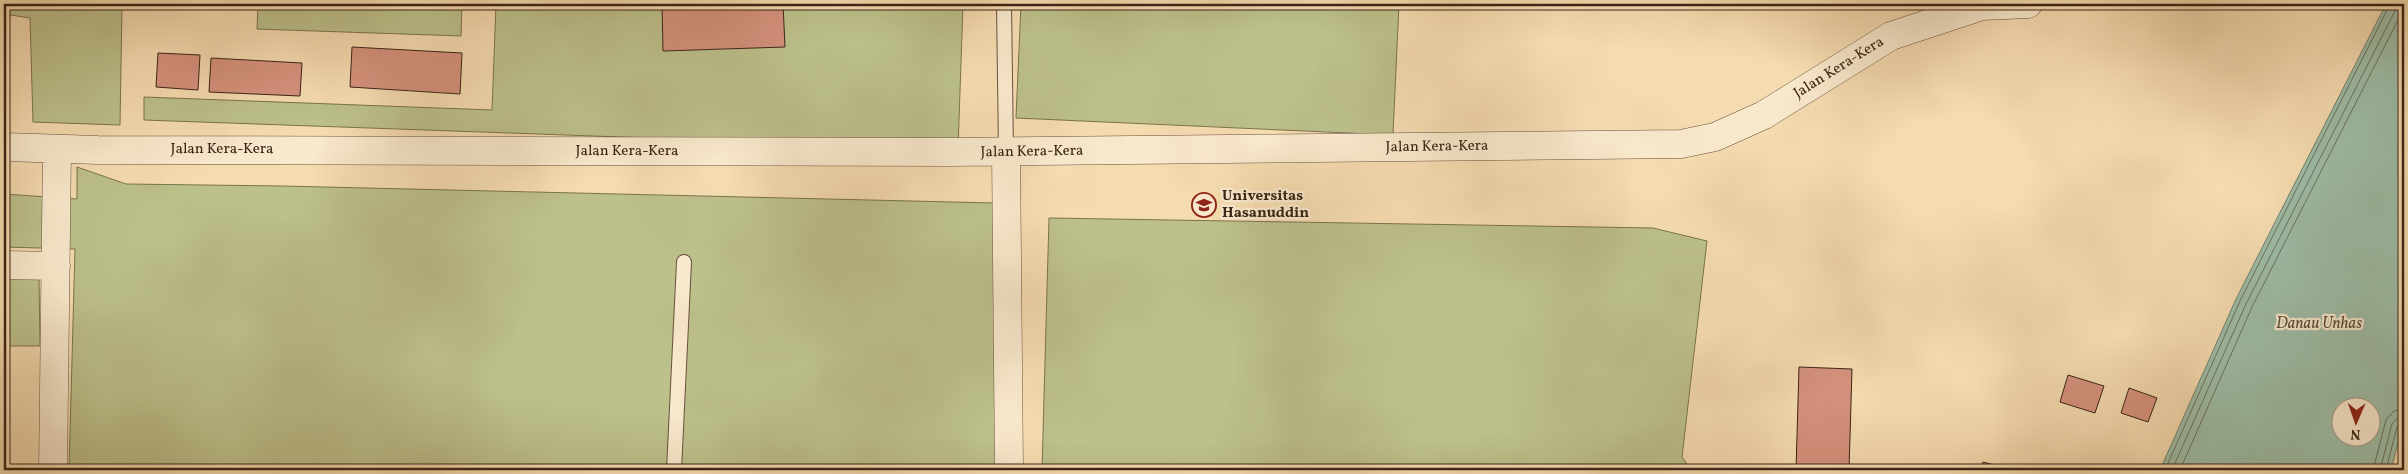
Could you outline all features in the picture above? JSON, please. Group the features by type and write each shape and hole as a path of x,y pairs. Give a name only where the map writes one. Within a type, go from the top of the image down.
{"street":[{"name":"Jalan Kera-Kera","path":"4,147 57,149 1006,152 1681,144 1715,137 1764,115 1891,36 1982,6 2028,4"},
{"path":"53,470 57,149"},
{"path":"1006,152 1009,470"},
{"path":"4,265 56,266"}],"lane":[{"path":"1004,4 1006,152"},
{"path":"674,470 684,262"}],"green space":[{"path":"4,4 122,4 120,125 33,122 30,18 4,14"},
{"path":"258,4 462,4 461,36 257,29"},
{"path":"496,4 963,4 958,149 144,120 144,97 492,110"},
{"path":"1021,4 1399,4 1393,135 1016,118"},
{"path":"77,167 126,184 995,203 998,470 69,470 75,249 4,247 4,194 77,199"},
{"path":"1049,218 1653,228 1707,241 1682,457 1691,470 1042,470"},
{"path":"4,276 39,277 40,346 4,346"}],"water":[{"name":"Danau Unhas","path":"2386,4 2404,4 2404,420 2391,470 2160,470 2236,299"}],"building":[{"path":"662,4 783,4 785,47 663,51"},
{"path":"352,47 462,53 460,94 350,87"},
{"path":"158,53 200,55 198,90 156,87"},
{"path":"211,58 302,63 300,96 209,92"},
{"path":"1799,367 1852,369 1849,470 1796,470"},
{"path":"2068,375 2104,386 2095,413 2060,402"},
{"path":"2129,388 2157,398 2148,422 2121,413"},
{"path":"1983,462 2013,470 1980,470"}],"place":[{"name":"Universitas Hasanuddin","path":"1204,205"}]}
